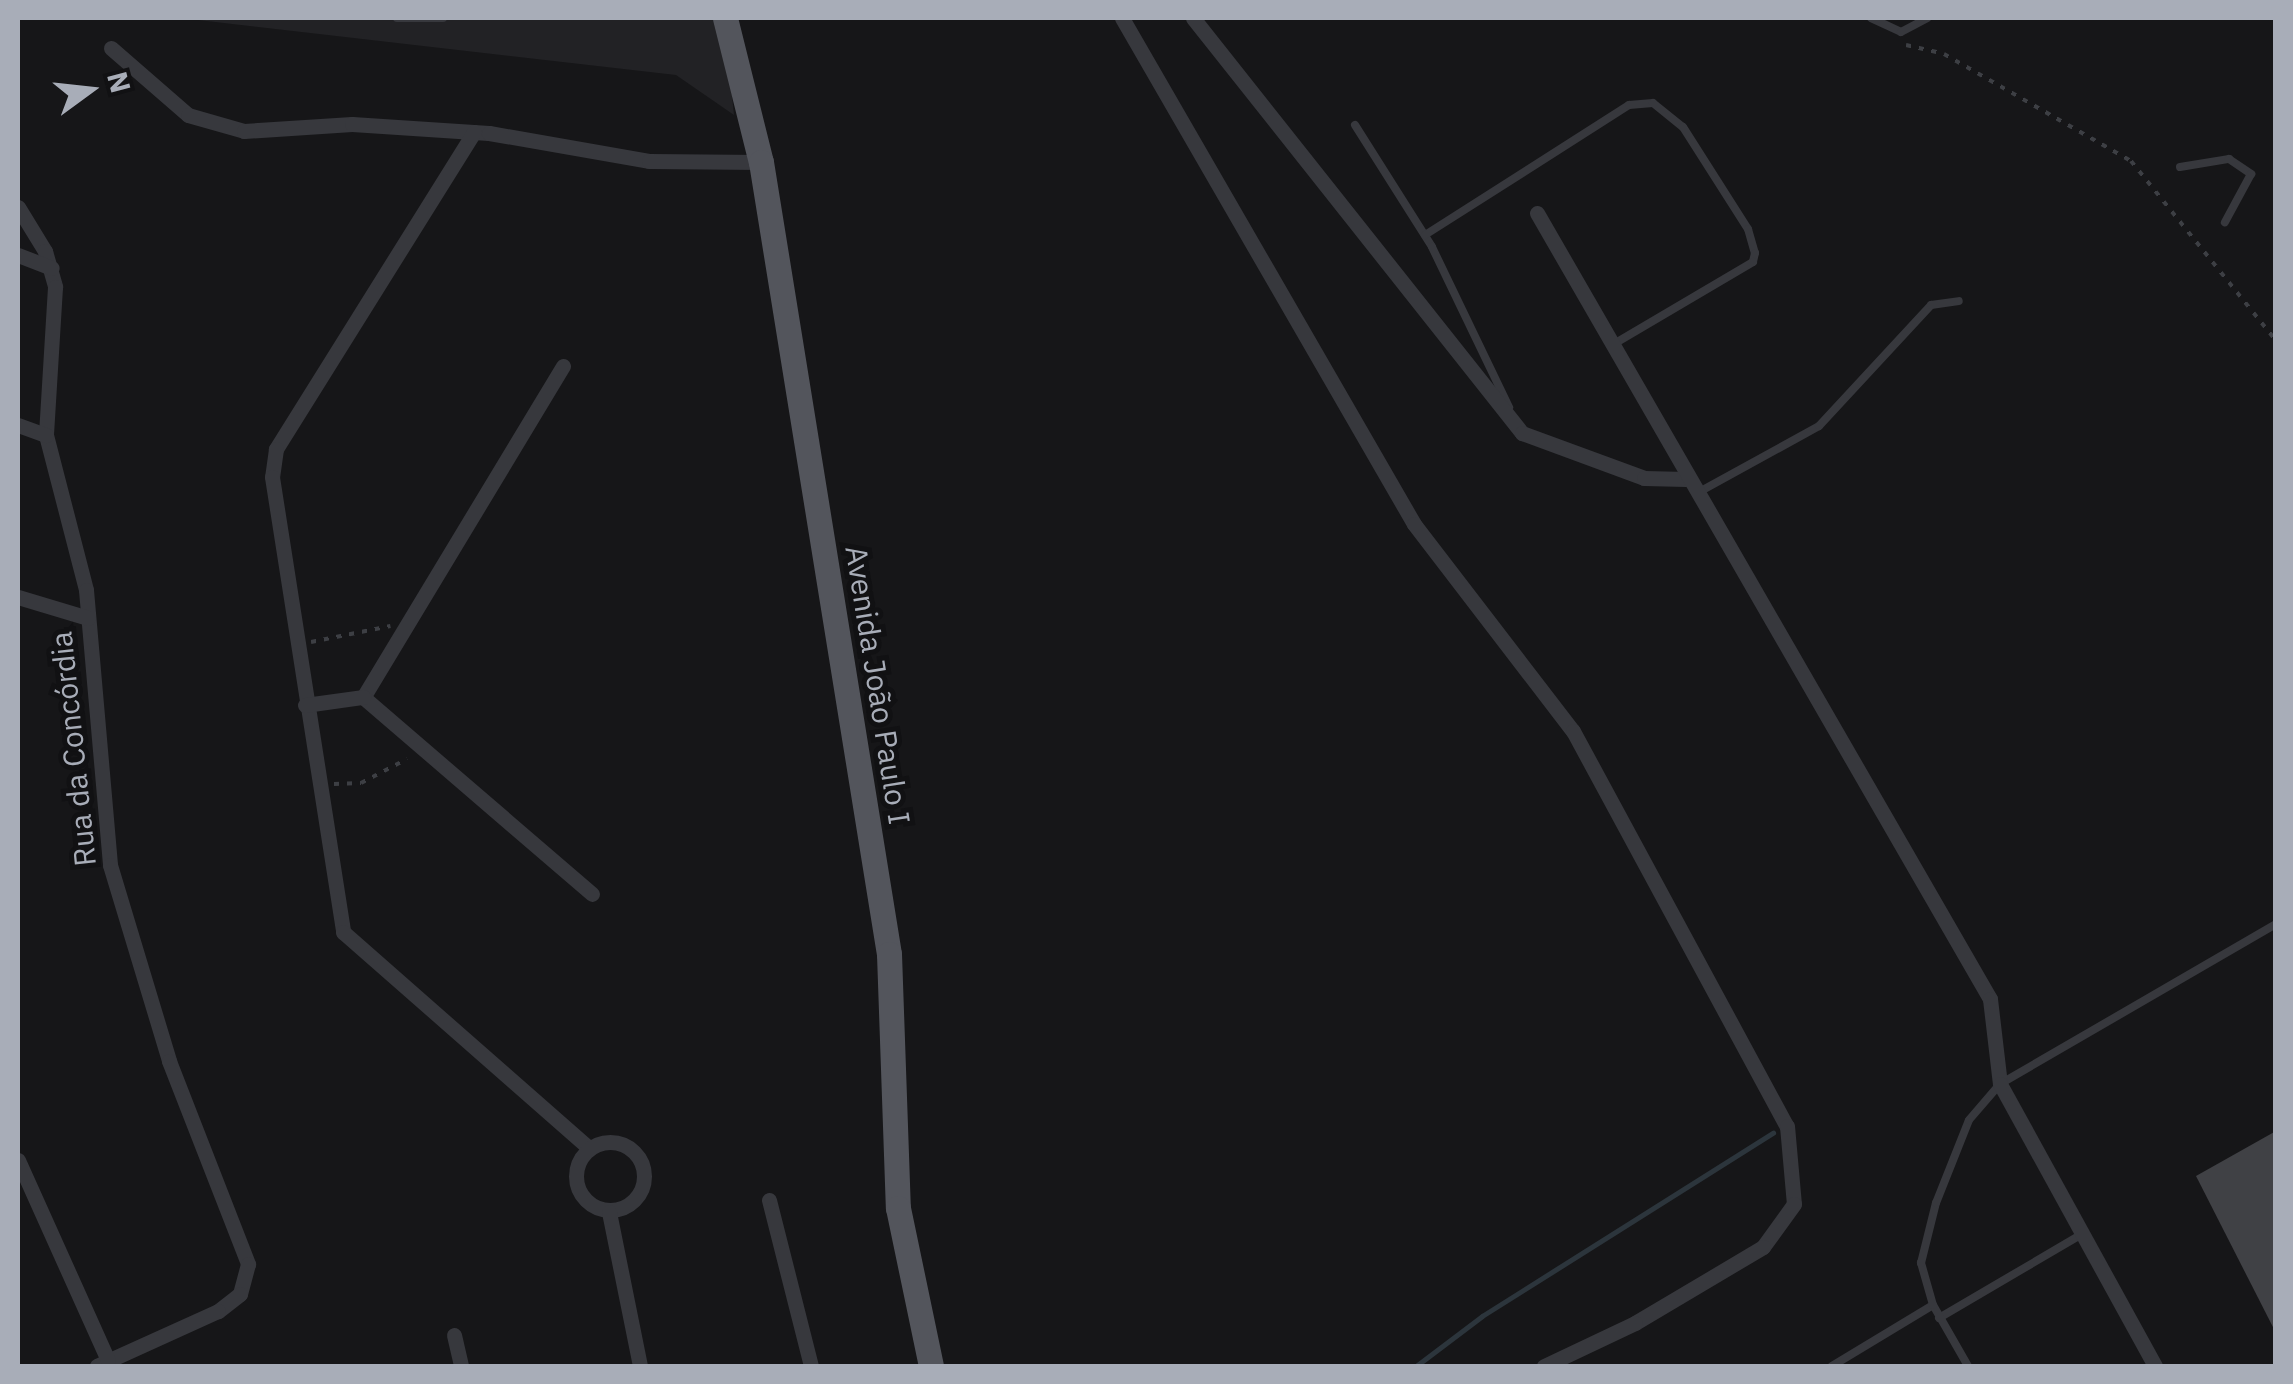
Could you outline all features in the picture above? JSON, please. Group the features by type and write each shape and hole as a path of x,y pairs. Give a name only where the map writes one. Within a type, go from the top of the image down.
{"main road":[{"name":"Avenida João Paulo I","path":"725,18 761,162 889,954 898,1208 932,1366"}],"street":[{"path":"1122,18 1414,524 1573,731 1787,1126 1794,1204 1763,1247 1635,1323 1544,1366"},
{"path":"1193,18 1522,434 1644,478 1686,479"},
{"path":"111,48 188,115 217,126 474,132 649,160 761,162"},
{"path":"474,132 276,450 272,477 343,932 588,1147"},
{"path":"18,207 52,268"},
{"path":"1537,213 1686,479 1990,999 2000,1084 2079,1236 2155,1366"},
{"path":"18,255 52,268"},
{"name":"Rua da Concórdia","path":"52,268 46,435 74,533 88,618 110,865 169,1061 248,1264 240,1294 218,1312 103,1363"},
{"path":"363,697 563,366"},
{"path":"18,425 46,435"},
{"path":"18,597 88,618"},
{"path":"305,705 363,697 592,894"},
{"path":"588,1147 613,1141 641,1164 640,1194 610,1212"},
{"path":"588,1147 578,1181 582,1199 610,1212"},
{"path":"18,1160 103,1363"},
{"path":"768,1200 811,1366"},
{"path":"610,1212 640,1366"},
{"path":"454,1335 461,1366"}],"lane":[{"path":"397,18 444,18"},
{"path":"1871,18 1901,32 1927,18"},
{"path":"1425,235 1629,105 1653,104 1682,127 1748,229 1756,253 1753,262 1612,346"},
{"path":"1355,125 1425,235 1522,434"},
{"path":"2180,167 2229,159 2250,174 2225,222"},
{"path":"1695,494 1819,426 1930,306 1959,301"},
{"path":"1968,1366 1939,1318 1920,1263 1936,1203 1969,1120 2000,1084 2276,924"},
{"path":"1939,1318 2079,1236"},
{"path":"1832,1366 1933,1305"}],"path":[{"path":"1898,42 1944,54 2131,161 2276,341"},
{"path":"297,644 382,626 404,627"},
{"path":"319,784 362,783 399,768 418,746"}],"shaded area":[{"path":"181,18 714,18 728,57 734,115 676,75"}],"building":[{"path":"2276,1131 2276,1333 2196,1176"}],"waterway":[{"path":"1416,1366 1482,1316 1773,1133"}]}
